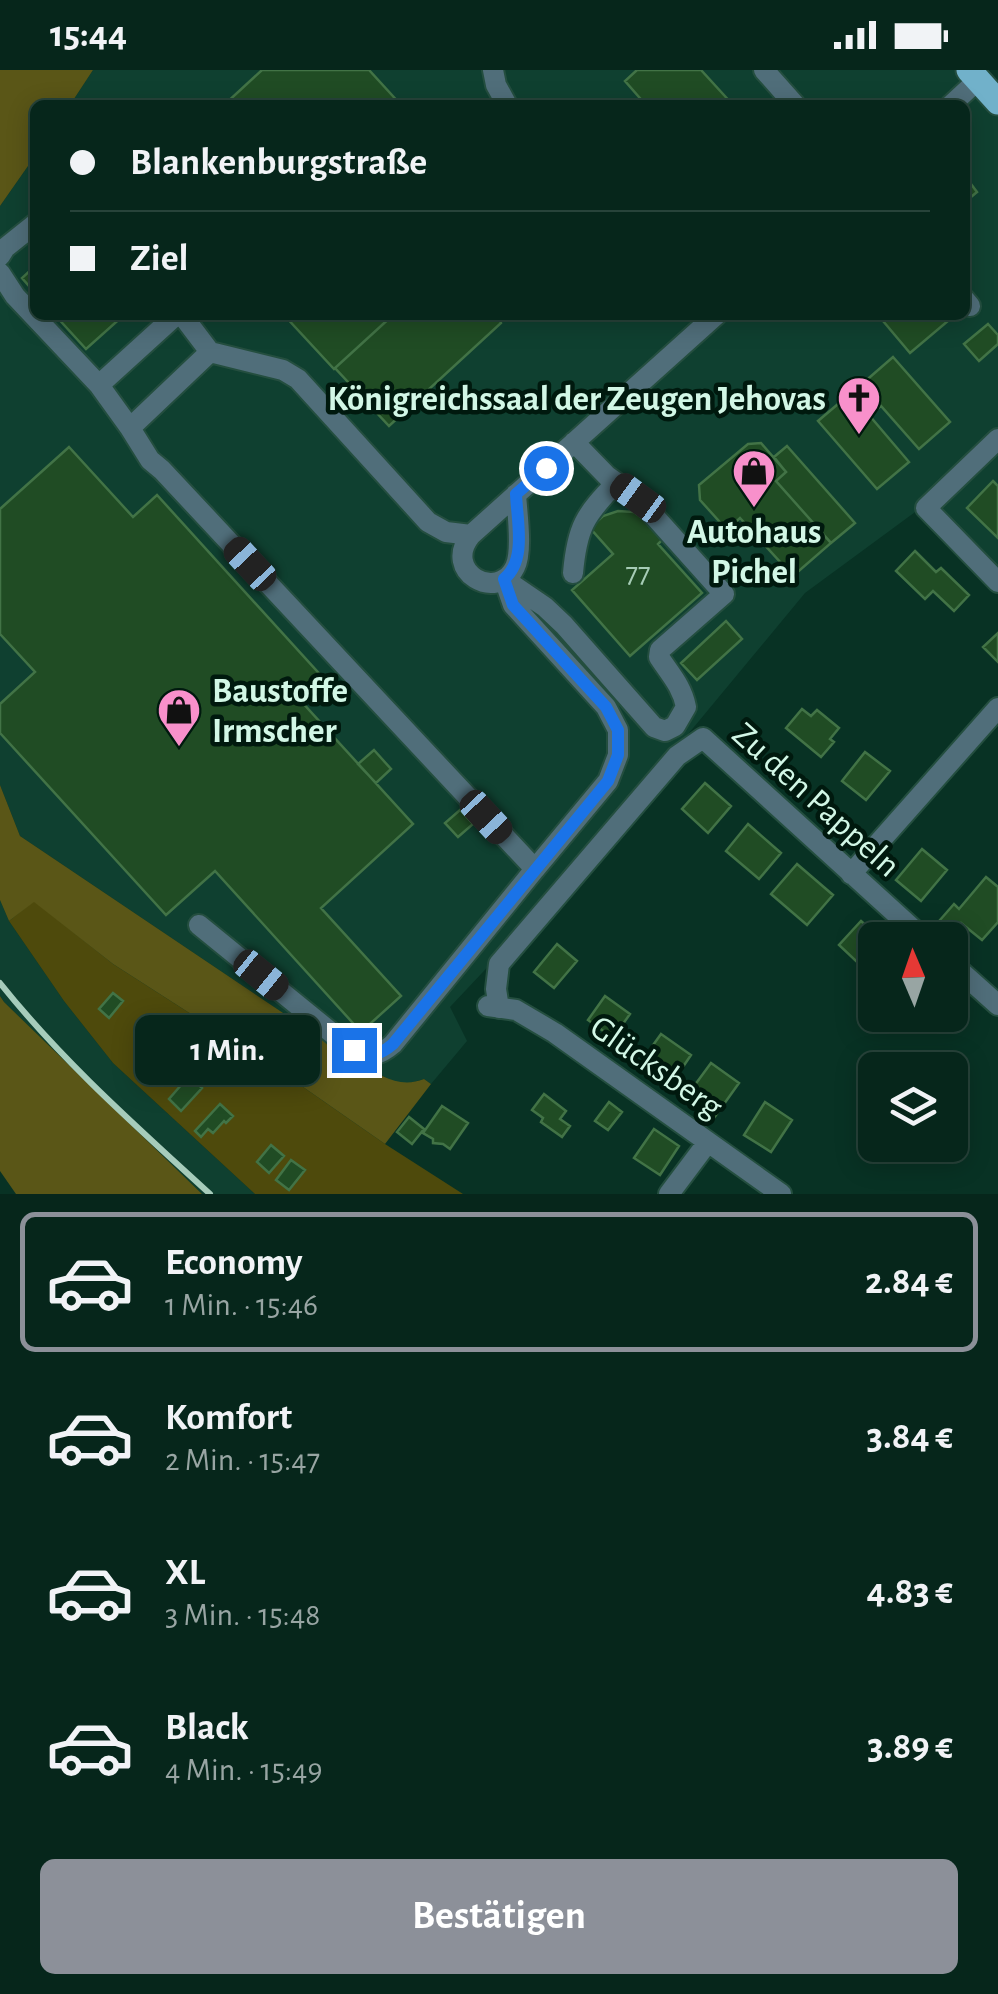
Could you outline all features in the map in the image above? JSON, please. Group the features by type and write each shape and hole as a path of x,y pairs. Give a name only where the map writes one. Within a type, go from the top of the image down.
{"main road":[{"path":"973,73 998,102"}],"street":[{"path":"494,70 504,100"},
{"path":"764,70 791,100"},
{"path":"954,100 973,73"},
{"path":"0,256 30,228"},
{"path":"0,273 30,313"},
{"path":"37,320 98,385 150,460 535,869"},
{"path":"98,385 173,320"},
{"path":"183,320 210,352 284,370 298,378 428,522 446,532 471,535"},
{"path":"516,494 518,561 504,579 486,583 470,574 463,562 464,544 471,535 705,320"},
{"path":"130,428 210,352"},
{"path":"998,438 926,508 998,582"},
{"path":"504,579 564,625 654,727 664,730 674,726 686,707 677,681 659,657 660,650 724,594 638,498 607,476 574,442"},
{"path":"573,573 576,546 591,508 616,482"},
{"path":"199,925 354,1050 367,1056 380,1055 393,1044 608,781 618,755 618,730 606,707 513,605 504,579"},
{"path":"851,874 998,708"},
{"name":"Zu den Pappeln","path":"493,1007 499,964 677,756 703,738 905,922"},
{"path":"968,978 998,1005"},
{"name":"Glücksberg","path":"493,1007 516,1010 555,1033 782,1194"},
{"path":"669,1194 708,1142"}],"shaded area":[{"path":"0,70 93,70 73,100 30,100 30,163 0,206"},
{"path":"93,70 957,70 998,115 998,572 926,504 805,593 549,902 450,1007 467,1041 431,1084 424,1079 407,1084 395,1082 359,1064 20,836 0,785 0,206 30,163 30,320 970,320 970,100 73,100"},
{"path":"0,785 20,836 359,1064 390,1079 424,1079 431,1084 385,1144 113,964 34,902 9,921 0,900"},
{"path":"0,900 9,921 64,1001 113,1063 255,1194 202,1194 4,1002 0,996"},
{"path":"34,901 113,964 463,1194 255,1194 113,1063 64,1001 9,921"},
{"path":"0,996 202,1194 16,1194 0,1171"}],"building":[{"path":"262,70 369,70 396,100 229,100"},
{"path":"637,70 701,70 728,100 642,100 625,81"},
{"path":"30,271 30,287 22,278"},
{"path":"60,320 118,320 86,349"},
{"path":"289,320 388,320 334,369"},
{"path":"388,320 501,320 389,426 335,368"},
{"path":"882,320 949,320 910,353"},
{"path":"988,324 998,335 998,344 979,361 964,344"},
{"name":"Königreichssaal der Zeugen Jehovas","path":"893,357 950,422 919,449 881,406 869,415 909,462 877,489 818,421 851,393 859,402 869,393 862,384"},
{"name":"Autohaus Pichel","path":"761,443 786,472 776,481 831,543 793,576 740,518 727,530 700,500 699,485 748,444"},
{"path":"787,446 855,523 831,543 776,481 786,472 774,457"},
{"name":"Baustoffe Irmscher","path":"69,447 133,517 157,495 325,680 301,701 413,824 321,908 401,996 361,1032 215,871 166,915 0,733 0,704 35,672 0,634 0,509"},
{"path":"993,481 998,486 998,538 967,508"},
{"path":"618,511 634,512 647,521 663,539 658,544 702,593 630,656 572,590 613,554 590,528 603,516"},
{"path":"915,551 936,572 941,568 969,595 954,611 933,591 925,599 896,571"},
{"path":"726,621 742,639 697,680 681,663"},
{"path":"998,633 998,662 983,647"},
{"path":"802,709 811,716 817,710 839,728 830,739 834,742 821,757 786,728"},
{"path":"374,750 391,769 376,783 358,764"},
{"path":"865,752 890,771 866,800 842,781"},
{"path":"705,783 731,806 708,833 682,809"},
{"path":"460,810 473,824 458,837 445,823"},
{"path":"748,824 781,853 759,879 726,851"},
{"path":"922,849 947,870 921,901 896,880"},
{"path":"797,864 833,895 807,925 771,894"},
{"path":"986,877 998,887 998,922 982,940 968,929 968,922 940,920 954,904 959,909"},
{"path":"858,924 858,963 839,945"},
{"path":"557,944 577,961 554,988 534,972"},
{"path":"113,993 123,1001 109,1018 99,1009"},
{"path":"605,996 630,1014 613,1038 588,1020"},
{"path":"661,1034 691,1055 672,1083 641,1062"},
{"path":"711,1063 739,1083 714,1118 686,1097"},
{"path":"189,1076 202,1088 181,1111 169,1099"},
{"path":"544,1094 566,1111 560,1119 570,1126 562,1137 532,1110"},
{"path":"609,1102 622,1112 608,1130 595,1121"},
{"path":"765,1102 792,1120 771,1152 744,1135"},
{"path":"220,1104 233,1116 213,1133 208,1129 201,1137 195,1131"},
{"path":"442,1106 468,1123 450,1149 433,1143 423,1133"},
{"path":"409,1117 424,1129 412,1144 397,1132"},
{"path":"654,1129 679,1146 660,1175 634,1158"},
{"path":"271,1145 284,1156 269,1173 257,1162"},
{"path":"291,1160 305,1170 289,1190 276,1180"}],"railway":[{"path":"0,983 74,1066 210,1194"}],"place":[{"name":"Königreichssaal der Zeugen Jehovas","path":"859,436"},
{"name":"Autohaus Pichel","path":"754,509"},
{"name":"Baustoffe Irmscher","path":"179,748"}],"route":[{"path":"354,1050 367,1056 380,1055 393,1044 608,781 618,755 618,730 606,707 513,605 504,579 518,561 516,494 546,468"}]}
